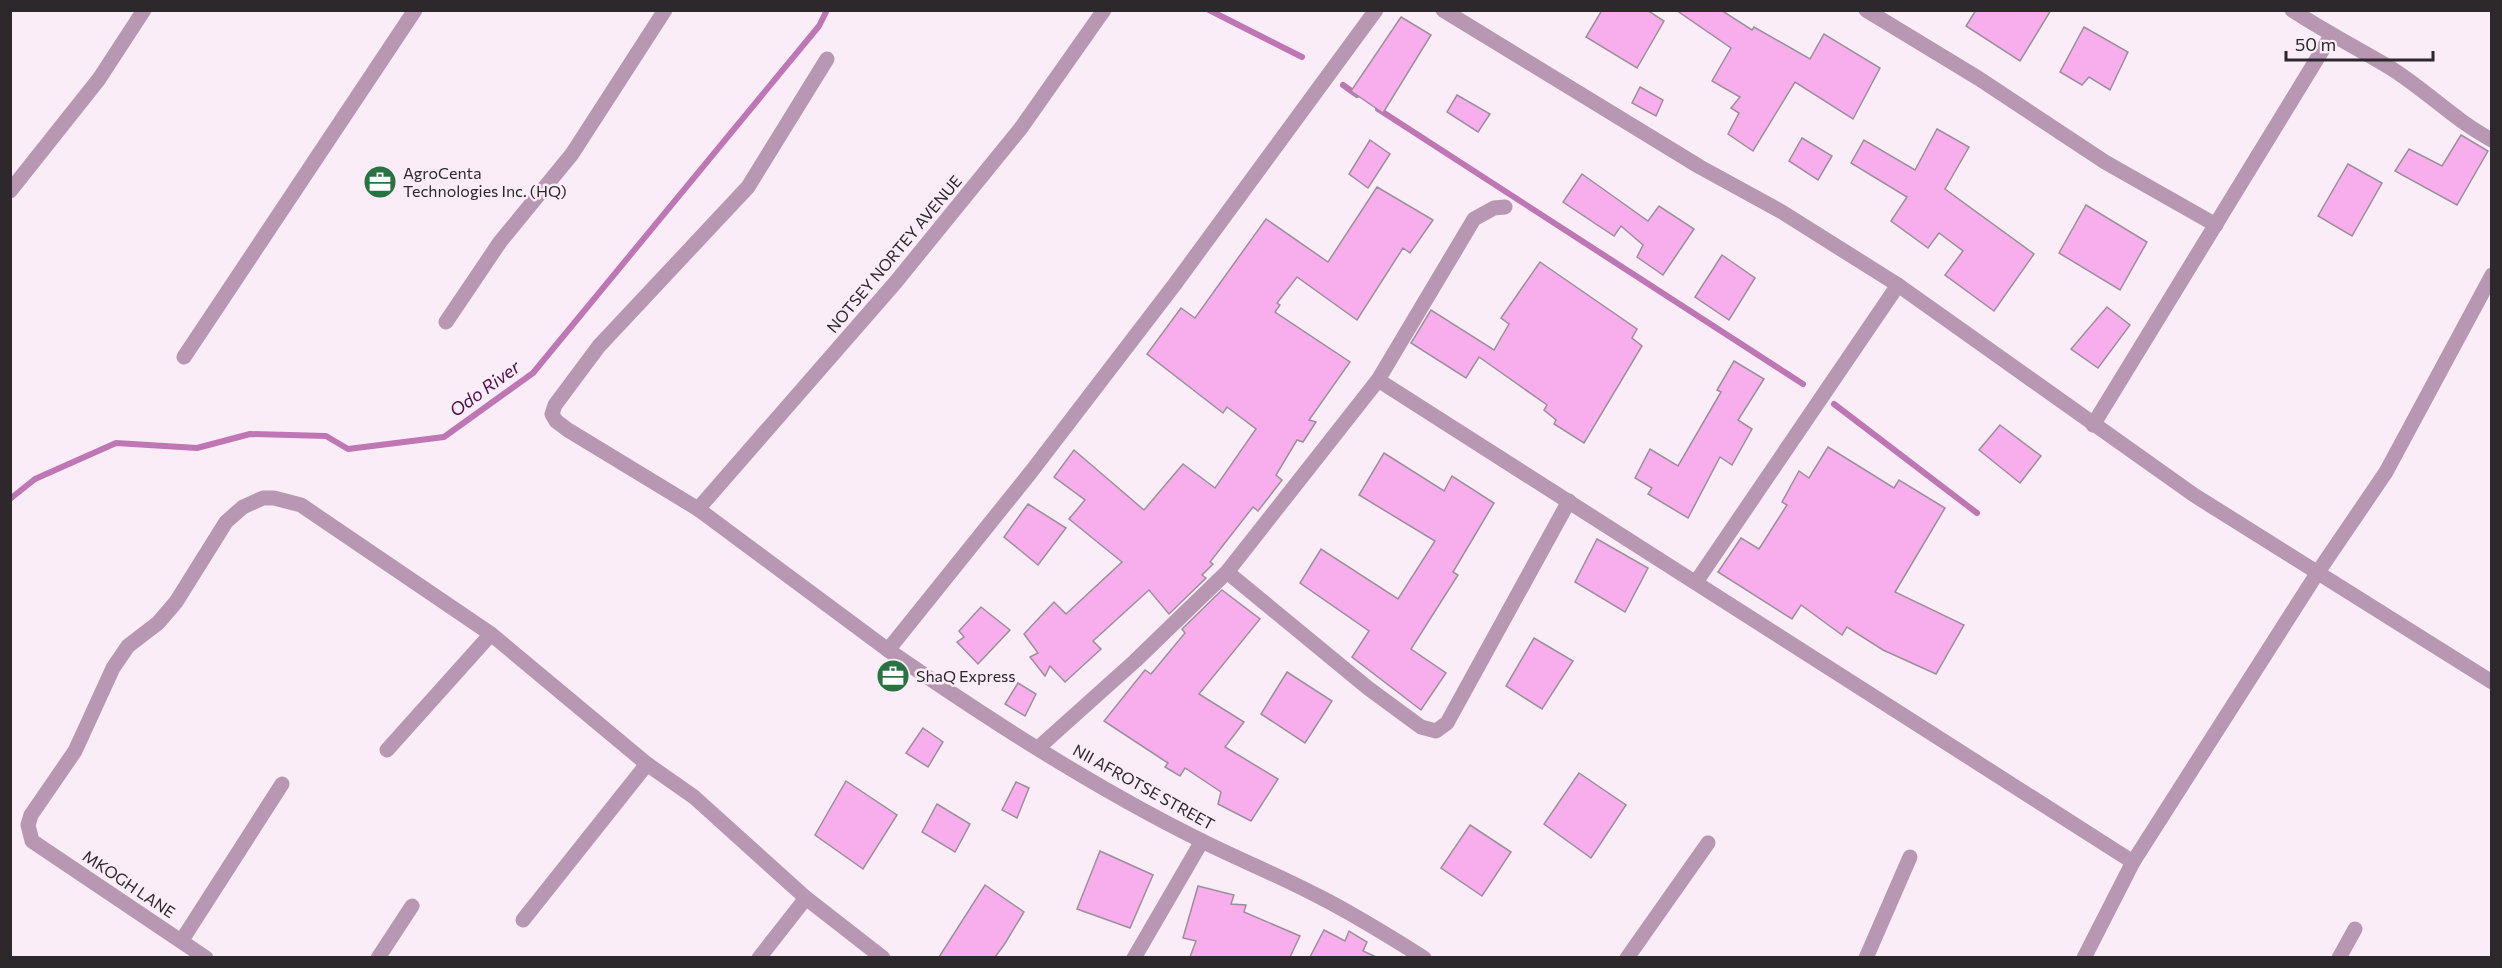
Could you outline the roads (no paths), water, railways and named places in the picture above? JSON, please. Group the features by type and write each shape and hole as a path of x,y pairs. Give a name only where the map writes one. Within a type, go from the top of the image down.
{"street":[{"path":"10,191 99,79 144,10"},
{"path":"184,357 415,10"},
{"path":"446,322 500,242 572,154 665,10"},
{"name":"NOTSEY NORTEY AVENUE","path":"698,509 902,274 1021,128 1104,10"},
{"path":"888,650 1089,397 1376,10"},
{"path":"1443,10 1700,167 1782,212 1898,285 2092,425 2194,495 2492,682"},
{"path":"1866,10 1978,78 2105,162 2216,225"},
{"path":"2292,10 2331,36 2390,68 2465,126 2492,140"},
{"path":"2092,425 2331,36"},
{"name":"NII AFROTSE STREET","path":"827,59 748,187 599,346 555,405 552,414 556,421 698,509 888,650 1038,748 1202,841 1326,900 1424,957"},
{"path":"1038,748 1135,661 1227,572 1378,380 1474,219 1494,207 1505,207"},
{"path":"2084,957 2133,862 2318,572 2386,472 2492,275"},
{"path":"1696,582 1898,285"},
{"path":"1378,380 2133,862"},
{"name":"MKOGH LANE","path":"206,957 32,841 28,825 31,815 75,751 113,668 128,646 158,623 176,602 226,522 243,507 263,498 274,498 301,505 491,634"},
{"path":"1227,572 1368,688 1421,727 1436,731 1447,723 1569,501"},
{"path":"387,750 491,634 647,764 694,797 806,898 883,957"},
{"path":"523,920 647,764"},
{"path":"182,940 282,784"},
{"path":"1134,957 1202,841"},
{"path":"1628,957 1708,843"},
{"path":"1866,957 1910,857"},
{"path":"759,957 806,898"},
{"path":"378,957 412,906"},
{"path":"2339,957 2355,929"}],"waterway":[{"name":"Odo River","path":"10,499 35,479 116,443 197,448 250,434 326,436 348,449 444,437 533,373 819,26 827,10"},
{"path":"1209,10 1302,57"},
{"path":"1343,85 1357,95"},
{"path":"1378,109 1803,384"},
{"path":"1834,404 1977,513"}],"place":[{"name":"AgroCenta Technologies Inc. (HQ)","path":"380,182"},
{"name":"ShaQ Express","path":"893,676"}]}
